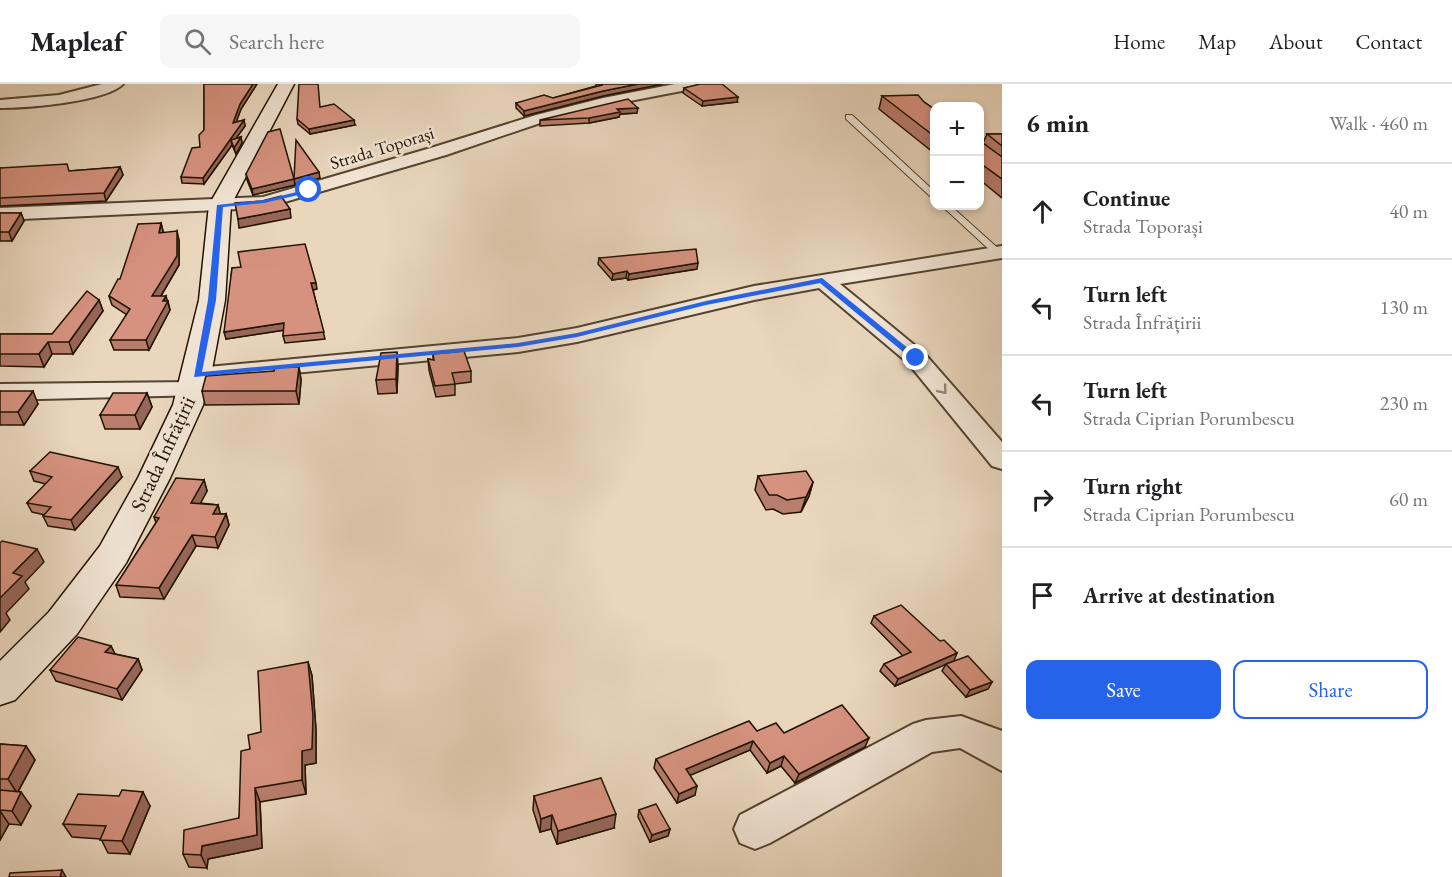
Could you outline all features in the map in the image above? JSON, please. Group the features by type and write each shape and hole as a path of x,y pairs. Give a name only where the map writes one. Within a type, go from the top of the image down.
{"main road":[{"name":"Strada Înfrățirii","path":"0,688 63,623 113,554 154,478 195,383 212,300 220,205 286,84"}],"street":[{"path":"0,105 52,103 79,97 116,84"},
{"name":"Strada Toporași","path":"0,214 264,202 541,118 603,102 697,84"},
{"path":"0,392 195,383 518,345 577,335 706,303 822,280 1000,252"},
{"path":"822,280 916,358 1002,460"},
{"path":"756,829 926,736 961,732 993,745 1002,754"}],"lane":[{"path":"849,117 930,191"},
{"path":"951,210 1000,252"}],"building":[{"path":"204,84 253,84 240,104 233,123 244,120 203,178 181,177 192,148 200,147 199,135 204,130"},
{"path":"299,84 318,84 320,107 334,104 354,120 309,129 297,119"},
{"path":"601,84 638,84 524,111 516,103 544,95 553,98"},
{"path":"700,84 722,84 738,97 703,101 684,88"},
{"path":"918,95 930,106 930,133 882,96"},
{"path":"628,99 638,108 617,109 620,112 589,118 540,120"},
{"path":"280,129 294,179 252,189 246,174 268,132"},
{"path":"987,134 1002,134 1002,146"},
{"path":"241,137 234,148 231,140"},
{"path":"296,140 319,172 294,179"},
{"path":"984,144 1002,157 1002,179 984,166"},
{"path":"67,164 69,171 120,167 104,193 0,198 0,168"},
{"path":"281,196 290,209 238,219 235,203 262,201"},
{"path":"0,213 21,213 9,232 0,232"},
{"path":"161,223 159,233 177,231 177,256 152,296 166,296 163,301 168,301 146,340 110,340 130,309 109,296 120,279 138,224"},
{"path":"305,244 316,283 311,283 324,332 283,336 284,323 224,332 232,268 241,267 238,252"},
{"path":"696,249 698,263 629,274 627,271 613,274 599,258"},
{"path":"87,291 99,300 69,342 48,342 39,354 0,354 0,334 52,334"},
{"path":"464,351 471,371 452,373 455,384 435,386 428,359 434,360 433,354"},
{"path":"397,352 396,379 376,380 381,353"},
{"path":"275,367 299,367 296,391 202,391 206,376 274,371"},
{"path":"0,391 33,391 18,412 0,412"},
{"path":"113,393 147,393 135,415 100,415"},
{"path":"50,452 118,467 71,520 43,516 51,507 27,503 52,477 30,471"},
{"path":"806,471 813,482 806,497 787,500 777,495 769,495 758,476"},
{"path":"176,478 204,480 191,503 218,505 213,514 226,514 215,537 192,535 159,588 116,585 159,518 154,517"},
{"path":"2,541 37,549 13,573 22,576 0,598 0,543"},
{"path":"901,605 940,641 944,640 957,653 898,679 884,664 911,652 874,616"},
{"path":"78,637 111,646 105,652 138,659 117,689 50,670"},
{"path":"968,656 992,682 970,690 946,664"},
{"path":"308,662 313,716 312,749 302,751 302,780 255,788 257,835 202,846 201,855 183,854 184,830 239,818 241,751 250,749 248,735 261,732 258,671"},
{"path":"842,705 869,738 799,774 784,756 770,763 753,741 686,769 697,786 679,794 656,759 749,721 757,731 776,723 784,733"},
{"path":"0,744 26,746 8,779 0,779"},
{"path":"601,778 616,814 558,831 552,815 541,819 534,796"},
{"path":"0,790 21,792 12,811 0,810"},
{"path":"122,790 143,792 122,841 100,840 106,826 63,824 78,794 119,796"},
{"path":"656,804 670,829 652,835 639,810"},
{"path":"62,870 60,877 9,877 10,873"}],"route":[{"path":"309,190 264,202 220,205 212,300 197,375 518,345 577,335 706,303 822,280 916,358"}]}
